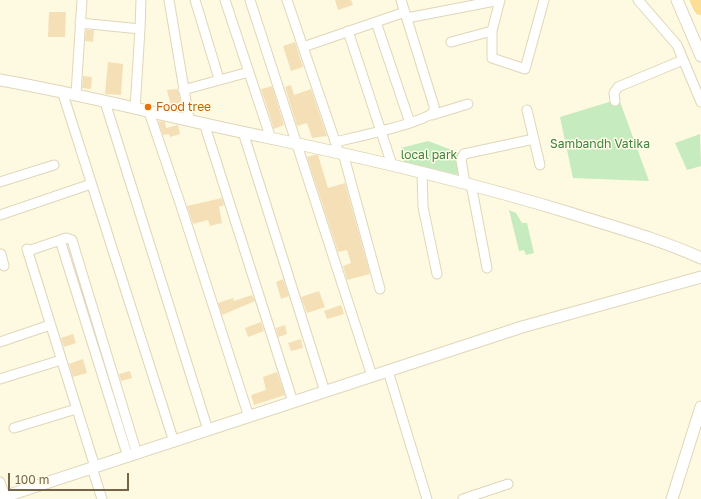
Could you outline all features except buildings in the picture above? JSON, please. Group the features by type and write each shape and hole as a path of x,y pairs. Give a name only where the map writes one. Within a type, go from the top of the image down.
{"highway":[{"path":"698,0 701,8"}],"street":[{"path":"76,94 82,0"},
{"path":"135,109 141,0"},
{"path":"169,0 189,120"},
{"path":"195,0 219,79"},
{"path":"225,0 271,138"},
{"path":"250,0 372,376"},
{"path":"287,0 339,149 380,290"},
{"path":"401,0 434,106 432,115"},
{"path":"303,47 376,22 406,15 500,0 492,31 492,58 525,69 544,0"},
{"path":"638,0 677,45 701,102"},
{"path":"677,0 701,56"},
{"path":"376,22 410,123"},
{"path":"80,23 140,29"},
{"path":"348,31 392,165"},
{"path":"451,42 492,31"},
{"path":"615,100 614,93 618,86 683,60"},
{"path":"183,90 249,72"},
{"path":"0,80 62,91 135,109 271,138 339,149 392,165 468,184 613,226 701,258"},
{"path":"62,91 174,442"},
{"path":"105,102 208,430"},
{"path":"339,149 380,131 468,104"},
{"path":"527,110 540,166"},
{"path":"149,112 249,417"},
{"path":"204,123 293,402"},
{"path":"243,132 325,392"},
{"path":"487,268 461,160 464,154 534,139"},
{"path":"0,182 54,165"},
{"path":"422,173 423,207 437,274"},
{"path":"0,215 91,184"},
{"path":"102,499 27,250 60,240 70,238 72,240 132,455"},
{"path":"0,252 4,266"},
{"path":"0,482 2,497 522,327 701,277"},
{"path":"0,342 50,325"},
{"path":"0,379 61,360"},
{"path":"388,371 427,499"},
{"path":"14,428 76,410"},
{"path":"672,499 700,413"},
{"path":"463,499 508,484"}],"green space":[{"name":"Sambandh Vatika","path":"619,99 649,181 573,178 560,117"},
{"path":"700,134 701,166 687,170 675,143"},
{"name":"local park","path":"428,141 460,153 463,176 404,162 401,148"},
{"path":"509,210 516,213 522,223 527,223 534,253 526,255 524,250 519,251"}],"place":[{"name":"Food tree","path":"148,107"}]}
